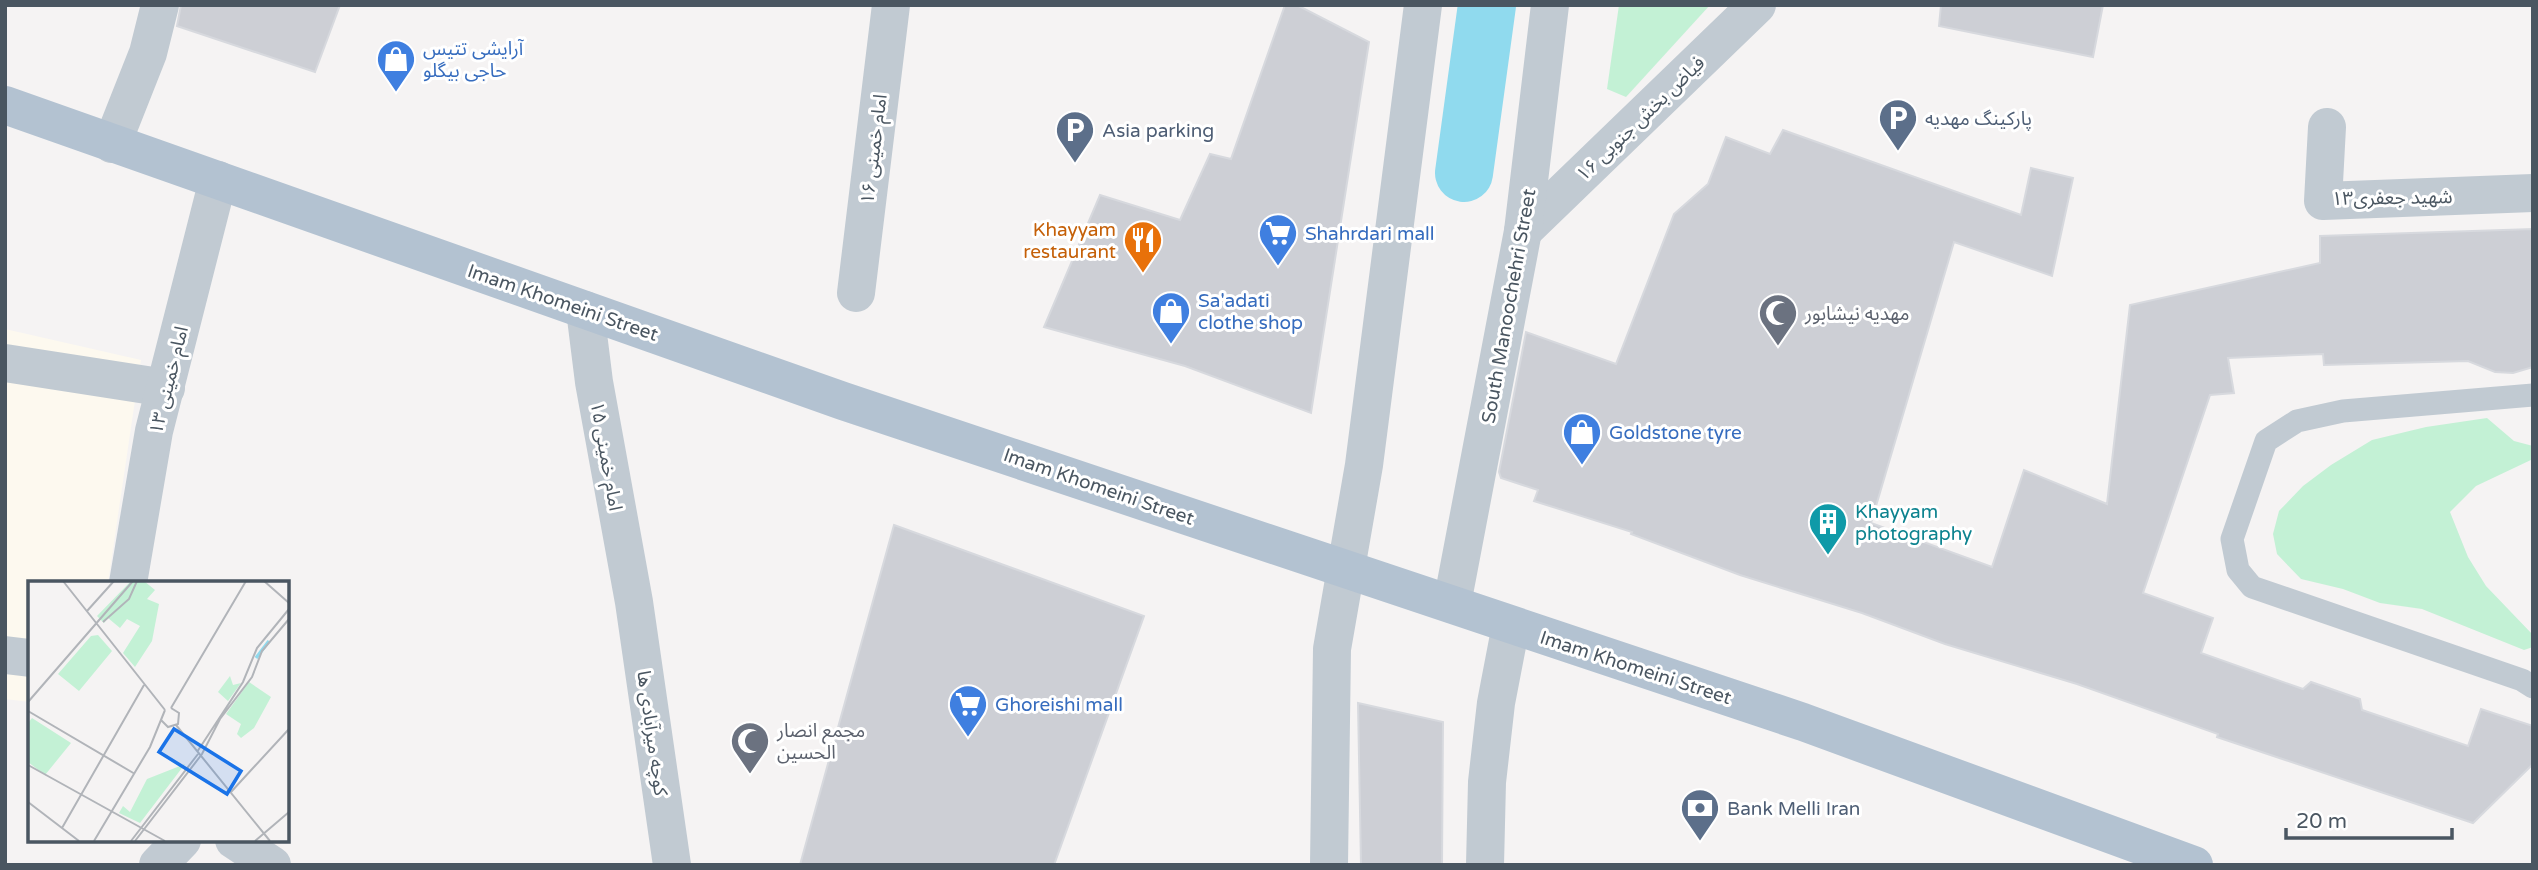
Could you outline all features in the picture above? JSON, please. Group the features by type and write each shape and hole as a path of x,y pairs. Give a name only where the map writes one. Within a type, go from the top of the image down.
{"main road":[{"name":"Imam Khomeini Street","path":"5,105 844,401 1802,722 2155,858 2193,865"}],"street":[{"path":"113,144 148,53 159,5"},
{"name":"امام خمینی ۱۶","path":"856,293 891,5"},
{"path":"1329,865 1332,649 1364,465 1423,5"},
{"name":"South Manoochehri Street","path":"1452,604 1523,232 1550,5"},
{"name":"فیاض بخش جنوبی ۱۶","path":"1523,232 1757,5"},
{"name":"شهید جعفری۱۳","path":"2326,127 2323,201 2533,193"},
{"name":"امام خمینی ۱۳","path":"128,581 155,431 218,180"},
{"name":"امام خمینی ۱۵","path":"585,310 594,382 634,602"},
{"path":"5,363 166,388"},
{"name":"کوچه میرآبادی ها","path":"634,602 672,865"},
{"path":"1485,865 1487,782 1496,703 1511,625"},
{"path":"5,654 28,658"},
{"path":"158,865 180,842"},
{"path":"237,842 272,865"}],"lane":[{"path":"2533,394 2343,411 2297,421 2266,440 2232,539 2238,570 2252,587 2510,676 2533,687"}],"shaded area":[{"path":"5,329 141,360 108,581 28,581 28,702 5,699"}],"green space":[{"path":"1619,5 1710,5 1626,97 1607,89"},
{"path":"2487,418 2514,441 2533,446 2533,459 2476,486 2450,512 2468,557 2486,586 2533,635 2533,647 2524,650 2422,609 2380,603 2343,589 2301,579 2277,554 2273,534 2279,511 2303,486 2331,465 2372,440 2426,427"}],"building":[{"path":"181,5 340,5 315,72 177,26"},
{"path":"1285,5 1297,5 1369,42 1311,413 1185,366 1044,327 1100,195 1180,220 1210,154 1231,159"},
{"path":"1941,5 2103,5 2093,57 1939,26"},
{"path":"1783,130 2021,215 2031,168 2073,178 2052,276 1954,242 1871,523 1992,567 2024,470 2107,504 2130,305 2320,263 2320,236 2533,229 2533,367 2513,373 2495,372 2468,361 2324,365 2323,354 2228,358 2234,393 2210,395 2143,593 2213,618 2201,653 2303,689 2311,682 2360,699 2362,710 2468,746 2481,709 2533,726 2533,764 2473,823 2217,737 2218,734 2077,684 1945,644 1862,613 1740,575 1631,534 1632,532 1534,501 1538,490 1501,478 1499,472 1526,332 1616,364 1674,214 1708,184 1726,137 1770,154"},
{"name":"Ghoreishi mall","path":"894,525 1144,616 1054,865 800,865"},
{"path":"1358,703 1443,722 1442,865 1361,865"}],"waterway":[{"path":"1464,173 1487,5"}],"place":[{"name":"آرایشی تتیس حاجی بیگلو","path":"396,93"},
{"name":"پارکینگ مهدیه","path":"1898,152"},
{"name":"Asia parking","path":"1075,164"},
{"name":"Shahrdari mall","path":"1278,267"},
{"name":"Khayyam restaurant","path":"1143,274"},
{"name":"Sa'adati clothe shop","path":"1171,345"},
{"name":"مهدیه نیشابور","path":"1778,347"},
{"name":"Goldstone tyre","path":"1582,466"},
{"name":"Khayyam photography","path":"1828,556"},
{"name":"Ghoreishi mall","path":"968,738"},
{"name":"مجمع انصار الحسین","path":"750,775"},
{"name":"Bank Melli Iran","path":"1700,842"}]}
